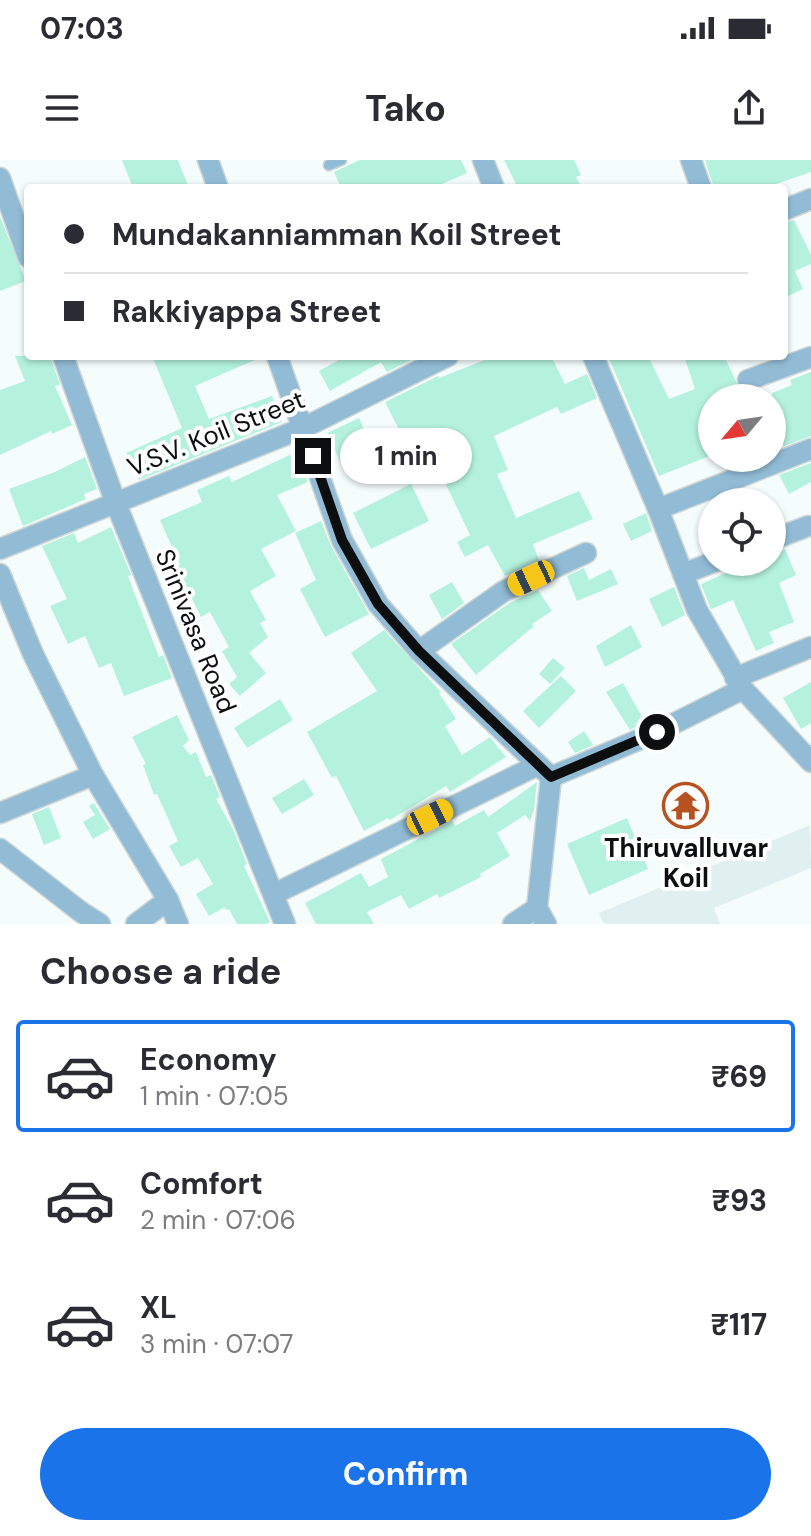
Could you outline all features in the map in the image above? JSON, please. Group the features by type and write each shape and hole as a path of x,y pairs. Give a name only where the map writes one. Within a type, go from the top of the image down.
{"street":[{"path":"208,160 217,184"},
{"path":"483,160 492,184"},
{"path":"691,160 700,184"},
{"path":"0,178 24,246"},
{"path":"788,208 811,199"},
{"path":"748,380 811,357"},
{"name":"Srinivasa Road","path":"64,360 115,501 285,924"},
{"path":"278,360 342,540 378,604 419,651 544,771 542,916 513,924"},
{"name":"V.S.V. Koil Street","path":"0,549 303,428 440,360"},
{"path":"595,360 697,610 739,684 811,762"},
{"path":"658,509 811,449"},
{"path":"786,535 808,526"},
{"path":"419,651 504,591 586,553"},
{"path":"683,574 698,568"},
{"path":"0,574 33,654 93,775 168,900 178,924"},
{"path":"274,894 544,771 657,732 811,647"},
{"path":"0,813 93,775"},
{"path":"0,849 100,924"},
{"path":"136,924 168,900"}],"lane":[{"path":"329,165 341,160"}],"shaded area":[{"path":"810,825 811,868 714,908 720,924 604,924 599,913"}],"building":[{"path":"122,160 178,160 187,184 131,184"},
{"path":"360,160 461,160 467,173 442,184 339,184 334,172"},
{"path":"504,160 574,160 581,175 576,177 580,184 516,184"},
{"path":"705,160 811,160 811,172 776,184 713,184"},
{"path":"0,217 24,282 0,291"},
{"path":"794,220 811,255 811,264 795,271 803,289 788,296 788,222"},
{"path":"15,356 24,356 24,360 51,360 60,385 55,386 72,425 52,434 51,431 0,455 0,390 25,381"},
{"path":"154,360 255,360 195,386 209,419 272,396 282,422 139,480 126,453 182,428"},
{"path":"339,360 411,360 387,372 381,362 330,391 319,371"},
{"path":"485,360 553,360 565,384 587,374 597,398 561,414 557,407 494,436 508,470 497,474 516,518 579,491 593,519 533,544 539,560 505,576 488,545 465,557 457,542 470,535 431,453 415,461 385,402"},
{"path":"610,360 650,360 669,399 695,389 685,360 726,360 737,384 698,384 698,461 659,476"},
{"path":"811,372 811,436 786,445 786,387 792,385 790,380"},
{"path":"359,418 376,456 344,470 327,433"},
{"path":"294,453 308,482 277,495 296,531 261,549 276,576 250,591 266,620 260,623 268,637 249,653 266,673 240,696 229,684 237,677 222,651 229,647 210,612 201,617 176,567 180,565 160,520 202,502 197,490 229,476 232,482"},
{"path":"85,457 97,489 84,494 86,499 23,526 9,489"},
{"path":"811,463 811,482 789,494 779,475"},
{"path":"411,484 429,521 371,549 353,513"},
{"path":"646,513 652,531 631,541 623,524"},
{"path":"321,521 331,546 369,614 325,637 300,589 316,580 295,533"},
{"path":"111,527 159,657 163,655 172,678 124,696 111,663 99,668 85,636 68,644 50,606 67,599 42,546 74,533 78,543"},
{"path":"786,551 796,575 779,583 794,622 769,632 774,643 756,651 733,600 711,609 701,584 719,576 786,576"},
{"path":"584,568 589,580 611,569 618,584 577,601 567,576"},
{"path":"452,582 464,603 442,619 429,595"},
{"path":"674,587 685,615 662,627 649,599"},
{"path":"538,590 552,611 532,624 534,626 476,675 451,644 511,602"},
{"path":"631,625 642,647 605,667 596,646"},
{"path":"384,630 441,692 456,719 445,726 462,755 490,737 506,757 450,792 446,786 390,820 388,818 364,831 336,776 332,778 307,732 377,691 351,653"},
{"path":"553,658 565,668 550,684 539,674"},
{"path":"561,676 576,691 539,728 523,711"},
{"path":"811,682 811,723 801,729 783,698"},
{"path":"623,683 645,722 630,730 606,692"},
{"path":"280,699 293,720 247,748 234,728"},
{"path":"177,715 189,740 183,746 190,755 196,752 206,777 211,775 220,797 216,799 233,829 247,864 244,866 270,922 266,924 237,924 225,907 209,916 196,894 213,884 198,858 181,867 169,846 178,841 157,794 154,795 143,765 146,764 132,737"},
{"path":"584,731 593,745 575,753 568,742"},
{"path":"304,779 314,795 282,814 272,798"},
{"path":"537,782 530,821 525,815 497,833 510,856 480,874 481,877 409,909 401,895 367,912 374,924 316,924 305,903 361,873 369,887 388,877 381,859 452,821 455,826 484,810 488,817"},
{"path":"94,803 110,829 93,839 83,822 95,815 89,806"},
{"path":"49,807 61,838 44,845 32,814"},
{"path":"627,818 648,869 589,895 567,844"}],"place":[{"name":"Thiruvalluvar Koil","path":"686,805"}],"route":[{"path":"313,456 342,540 378,604 419,651 551,777 657,732"}]}
